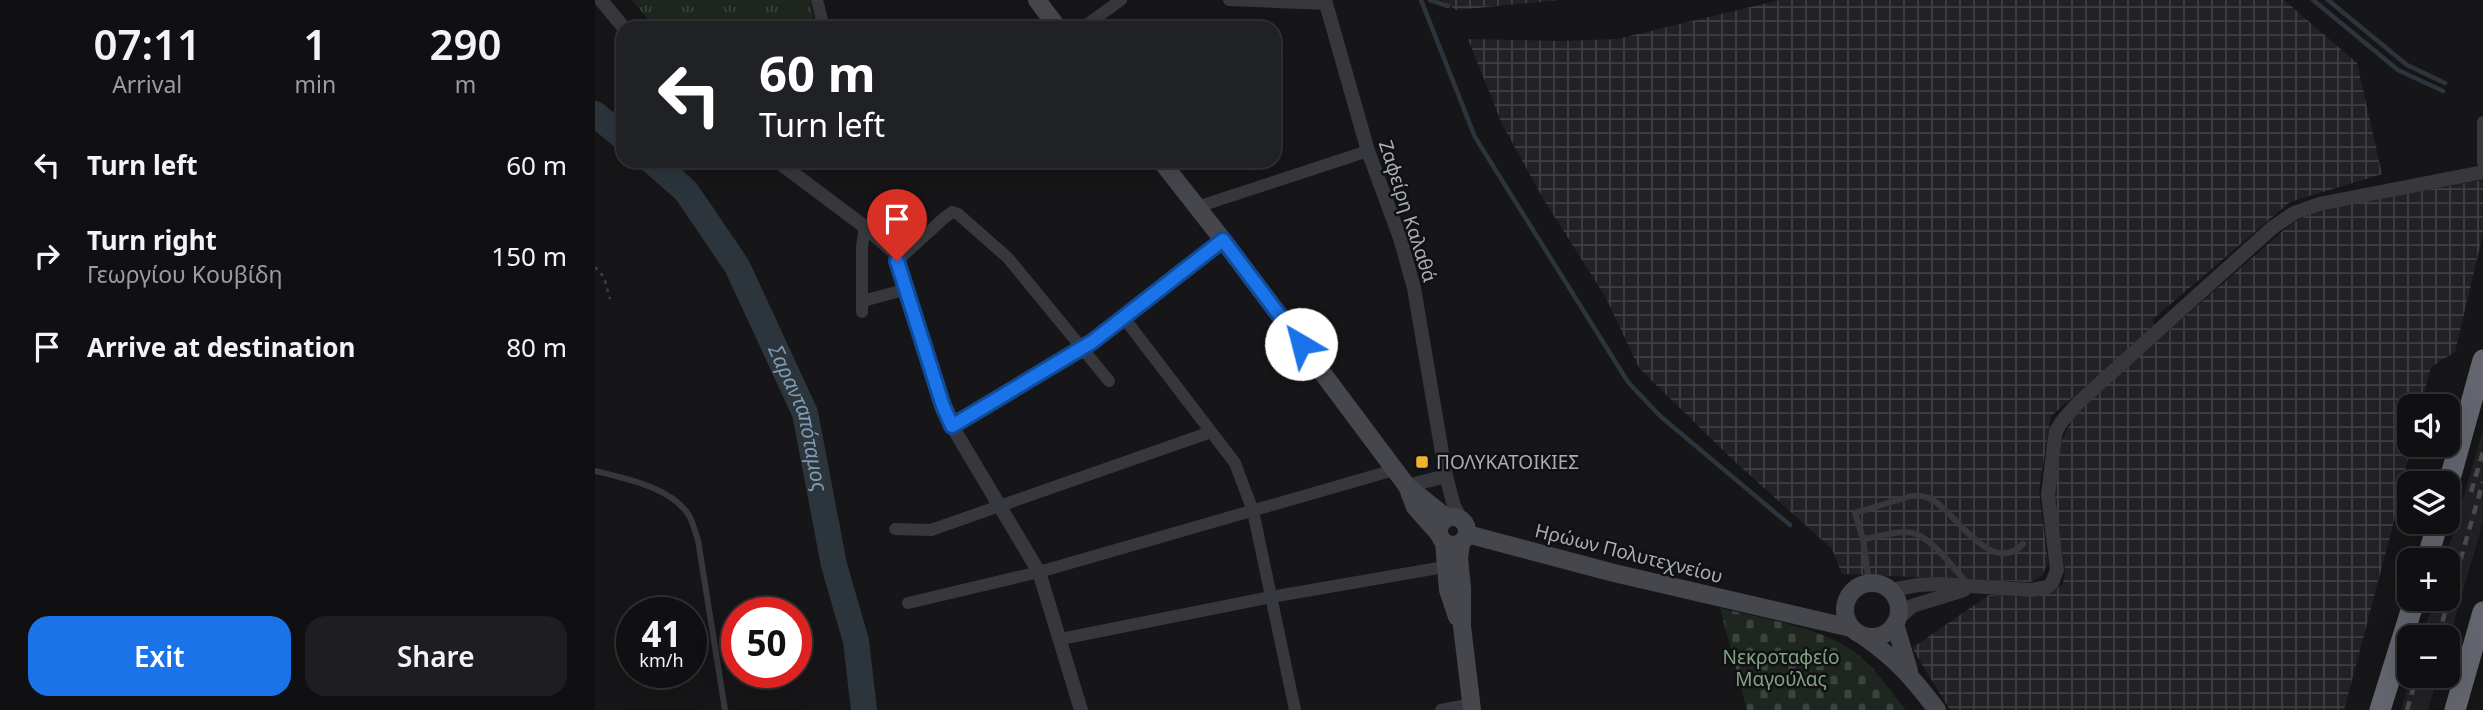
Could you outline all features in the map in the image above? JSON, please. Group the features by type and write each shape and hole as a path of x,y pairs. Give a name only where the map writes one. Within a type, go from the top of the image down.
{"highway":[{"path":"2452,471 2483,360"},
{"path":"2380,710 2411,611"},
{"path":"2455,710 2483,612"}],"main road":[{"path":"1037,0 1053,21"},
{"path":"1166,168 1394,470 1453,532 1462,589 1462,626 1472,707"},
{"path":"1453,532 1444,567 1451,603 1462,626"},
{"name":"Ηρώων Πολυτεχνείου","path":"1453,532 1614,573 1800,615 1824,614 1846,600"},
{"path":"1869,583 1881,584 1891,590 1899,609 1896,622 1884,634 1870,637 1857,632 1845,615 1846,600 1855,588 1869,583"},
{"name":"Ηρώων Πολυτεχνείου","path":"1780,611 1857,632 1910,674 1937,710"},
{"name":"Ηρώων Πολυτεχνείου","path":"1896,622 1900,649 1910,674"}],"street":[{"path":"601,0 618,21"},
{"path":"817,0 822,21"},
{"path":"1092,21 1121,0"},
{"path":"1229,0 1326,2"},
{"name":"Ζαφείρη Καλαθά","path":"1326,2 1368,151 1400,238 1414,288 1451,496 1453,532"},
{"path":"2483,122 2483,162"},
{"path":"1197,207 1368,151"},
{"path":"786,168 894,252 943,406 952,426 1039,572 1081,710"},
{"path":"1891,590 1940,584 2032,590 2052,583 2057,570 2048,486 2056,430 2079,402 2273,228 2294,213 2319,204 2483,172"},
{"path":"897,261 944,218 952,212 958,214 1008,258 1109,381"},
{"path":"865,227 862,247 862,307 907,289"},
{"path":"952,426 1081,348 1223,240"},
{"path":"1123,318 1235,463 1253,511 1295,710"},
{"path":"895,529 931,530 1211,432"},
{"path":"908,603 1039,572 1394,470"},
{"path":"1407,486 1446,476"},
{"path":"1061,639 1271,597 1444,567"},
{"path":"1896,622 1912,606 1972,587"},
{"path":"1441,710 1472,707"}],"lane":[{"path":"595,471 642,482 670,498 688,513 698,540 725,710"},
{"path":"1869,583 1863,539 1855,513 1921,495 1937,502 1957,524 1985,547 2006,553 2015,551 2023,544"},
{"path":"1863,539 1905,532 1916,533 1932,545 1972,587"}],"path":[{"path":"595,267 604,277 610,299"}],"shaded area":[{"path":"1442,0 1561,0 1456,10"},
{"path":"1780,0 2284,0 2357,63 2382,174 2290,202 2153,319 2155,327 2051,416 2039,490 2048,562 2042,576 2030,582 1842,574 1832,549 1734,461 1639,368 1605,296 1545,202 1502,124 1468,39 1617,39"},
{"path":"2483,180 2483,234 2455,352 2431,367 2424,394 2397,394 2397,457 2408,457 2405,471 2397,471 2397,507 2344,710 1950,710 1912,648 1989,595 2030,597 2050,593 2063,584 2065,570 2055,504 2056,479 2060,444 2071,422 2091,399 2292,223 2320,209"},
{"path":"2483,430 2483,522 2460,602 2460,548 2449,548 2453,534 2460,534 2460,509"},
{"path":"2430,611 2457,611 2453,625 2426,625"},
{"path":"2407,688 2434,688 2428,710 2401,710"}],"green space":[{"path":"632,0 810,0 814,21 649,21"},
{"name":"Νεκροταφείο Μαγούλας","path":"1720,608 1794,626 1847,647 1873,669 1906,710 1747,710"}],"waterway":[{"path":"1421,0 1475,137 1628,382 1660,416 1790,525"},
{"path":"1430,0 1448,6"},
{"path":"2313,0 2398,70 2443,91"},
{"path":"2328,0 2407,65 2445,83"},
{"name":"Σαρανταπόταμος","path":"595,114 616,131"},
{"name":"Σαρανταπόταμος","path":"660,168 686,191 737,266 805,413 834,565 856,641 864,710"}],"railway":[{"path":"2471,492 2483,452"},
{"path":"2441,625 2483,482"},
{"path":"2407,710 2413,688"}],"place":[{"name":"ΠΟΛΥΚΑΤΟΙΚΙΕΣ","path":"1422,462"}],"route":[{"path":"897,261 943,406 952,426 1092,342 1223,240 1301,344"}]}
